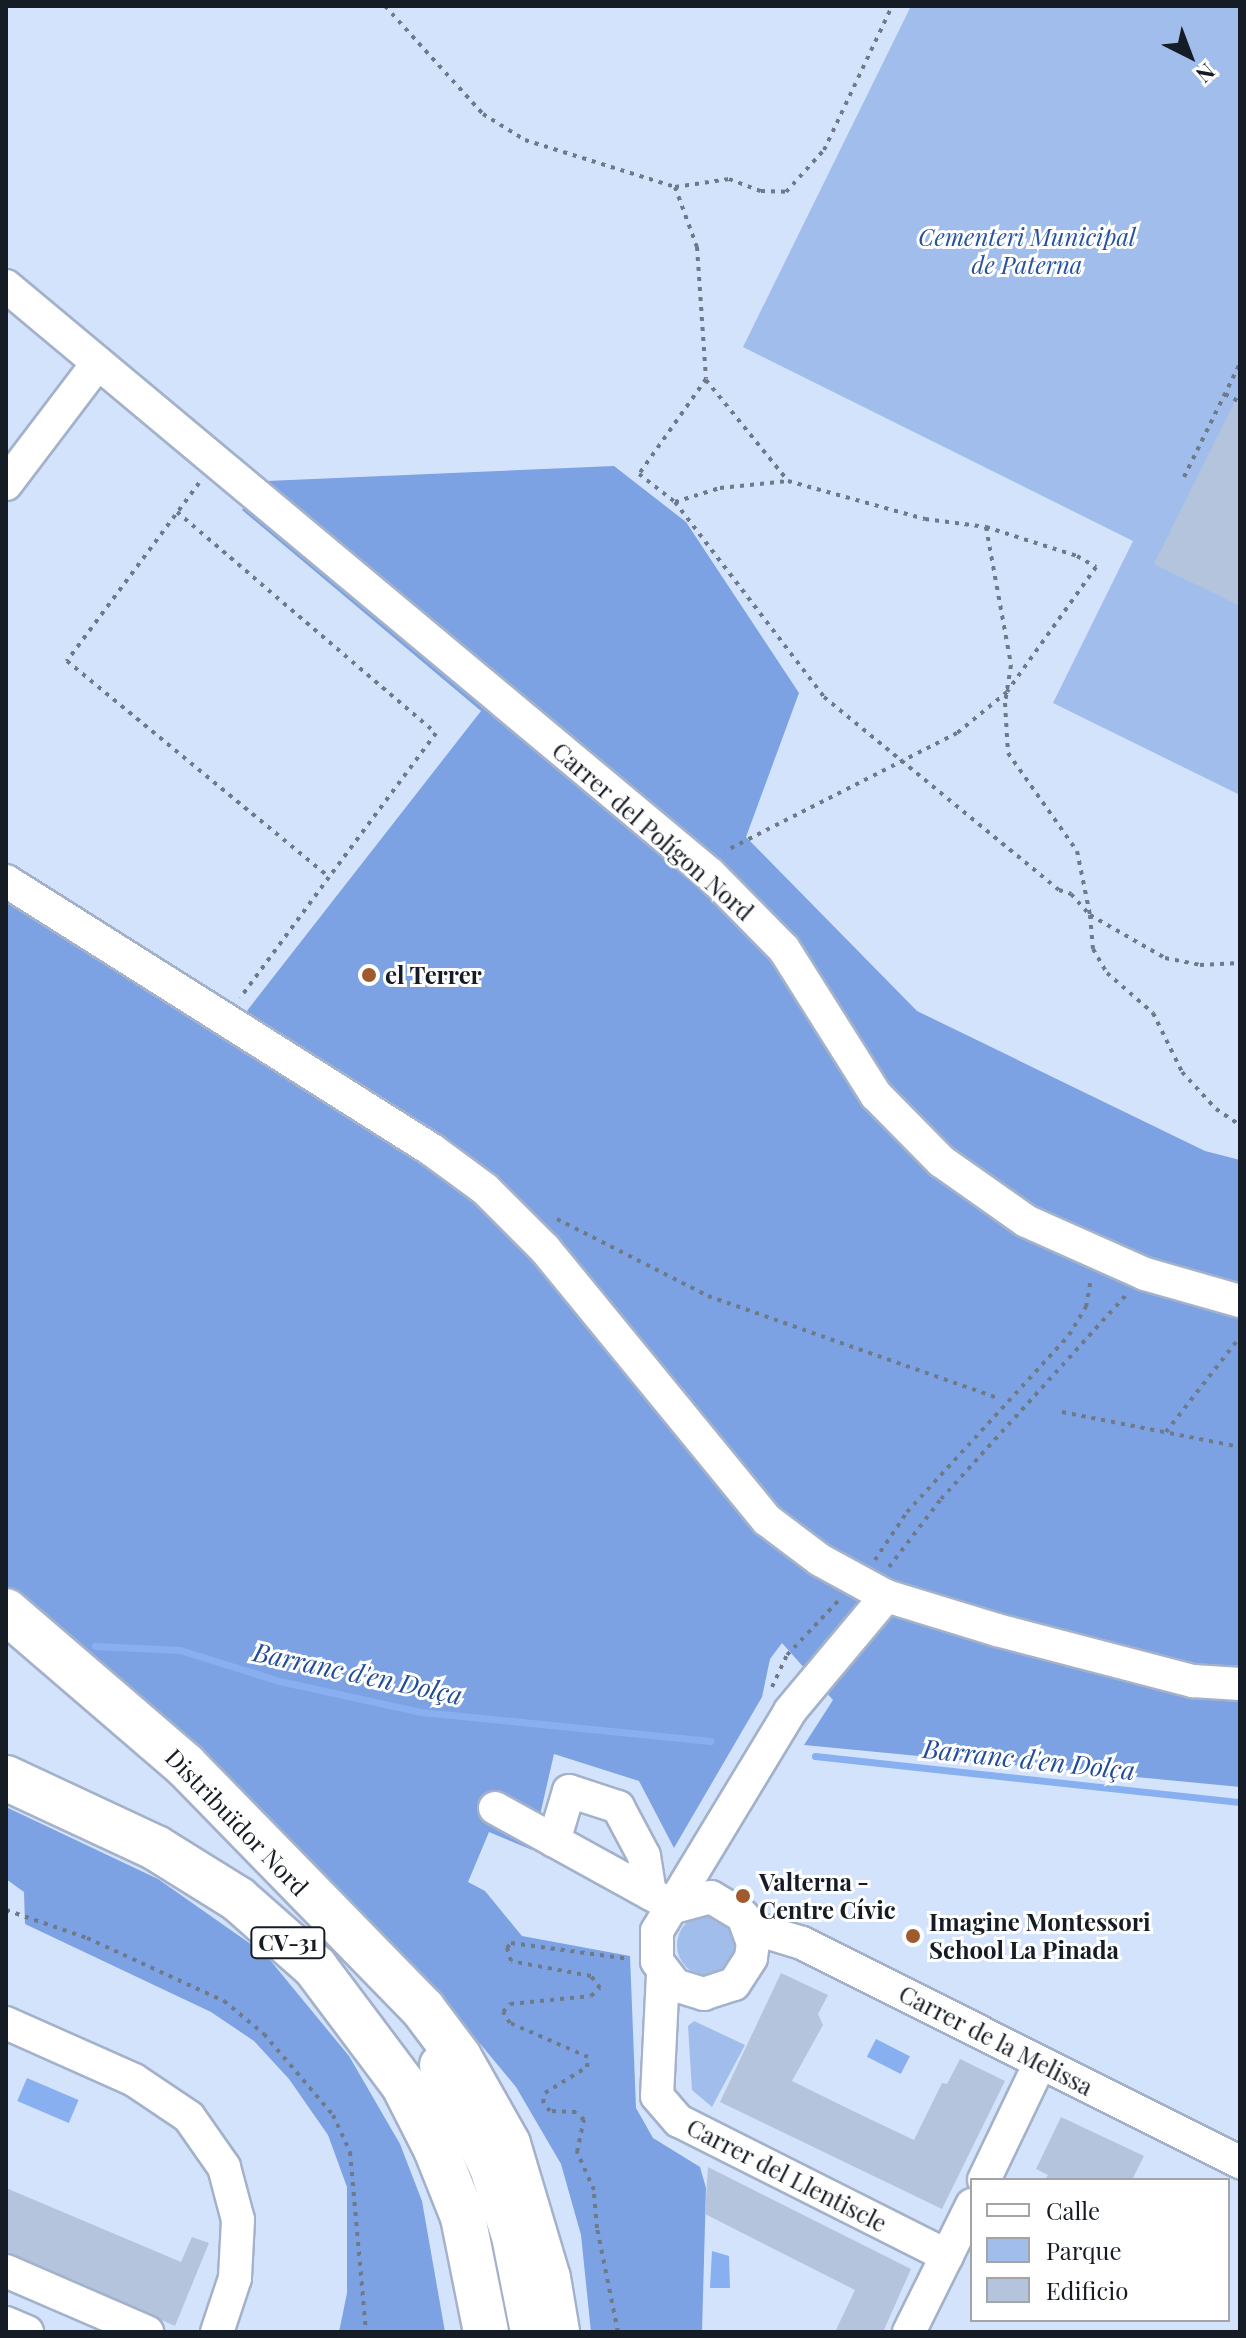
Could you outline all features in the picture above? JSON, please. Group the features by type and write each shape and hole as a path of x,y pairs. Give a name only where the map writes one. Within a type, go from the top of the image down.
{"highway":[{"name":"Distribuïdor Nord","path":"6,1611 185,1765 309,1895"},
{"name":"Distribuïdor Nord","path":"6,1778 156,1848 238,1899 315,1967 403,2084 436,2149 463,2217 486,2332"},
{"path":"309,1895 383,1963 459,2057 508,2144 548,2278 557,2332"}],"main road":[{"name":"Distribuïdor Nord","path":"309,1895 410,2018 452,2083 490,2168 512,2236 531,2332"}],"street":[{"name":"Carrer del Polígon Nord","path":"6,286 710,874 784,949 876,1095 941,1161 1026,1221 1145,1274 1240,1301"},
{"path":"6,484 98,363"},
{"path":"6,881 432,1150 515,1219 767,1520 820,1560 873,1589 1129,1650 1193,1681 1240,1684"},
{"path":"495,1808 662,1900 711,1897 734,1907 749,1927 751,1958 745,1973 720,1992 689,1992 651,1965 662,1900 708,1845 790,1711 873,1589"},
{"path":"554,1841 569,1791 618,1807 644,1856 662,1900"},
{"path":"708,1845 711,1897"},
{"name":"Carrer de la Melissa","path":"749,1927 802,1943 1240,2162"},
{"name":"Carrer del Llentiscle","path":"651,1965 657,2096 679,2121 947,2256"},
{"path":"6,2023 134,2080 189,2117 224,2167 238,2220 235,2278 217,2332"},
{"path":"985,2178 1040,2063"},
{"path":"909,2332 970,2209"},
{"path":"6,2271 147,2332"},
{"path":"6,2323 27,2332"}],"path":[{"path":"385,6 483,114 525,140 675,187 729,179 761,191 786,192 824,150 892,6"},
{"path":"675,187 697,247 706,379 788,481"},
{"path":"1184,477 1240,363"},
{"path":"706,379 639,474 675,502 824,697 1059,890 1071,894 1090,915 1165,958 1200,965 1240,963"},
{"path":"1225,394 1240,402"},
{"path":"215,461 67,661 329,877"},
{"path":"675,502 720,488 788,481 925,519 986,527 1077,556 1096,567 1007,692 957,733 723,852"},
{"path":"177,512 436,733 225,1020"},
{"path":"986,527 1011,665 1007,692 1008,753 1077,851 1090,915 1093,949 1107,973 1153,1013 1182,1072 1216,1109 1240,1125"},
{"path":"515,1219 552,1217 708,1296 997,1398"},
{"path":"873,1589 907,1512 1069,1335 1086,1307 1088,1248"},
{"path":"873,1589 941,1499 1145,1274"},
{"path":"1166,1432 1240,1337"},
{"path":"1062,1412 1240,1447"},
{"path":"6,1910 87,1938 224,2001 264,2034 333,2115 350,2152 366,2332"},
{"path":"618,2332 597,2228 594,2190 577,2152 584,2120 576,2112 550,2111 543,2103 545,2093 587,2067 588,2057 510,2023 503,2012 510,2004 591,1996 600,1983 591,1976 511,1961 507,1948 519,1942 651,1965"}],"green space":[{"name":"Cementeri Municipal de Paterna","path":"911,6 1240,6 1240,795 1053,703 1133,541 743,347"},
{"path":"708,1914 720,1916 730,1923 737,1933 737,1957 730,1967 720,1974 708,1976 696,1974 686,1967 679,1957 677,1945 679,1933 686,1923 696,1916"},
{"path":"694,2021 745,2045 712,2107 692,2090 688,2026"}],"shaded area":[{"path":"614,466 686,522 799,693 746,837 917,1011 1205,1151 1240,1160 1240,1787 804,1745 833,1700 782,1643 770,1659 762,1697 674,1848 639,1781 554,1754 532,1850 489,1832 468,1882 485,1891 522,1936 630,1956 636,2108 653,2138 700,2167 706,2188 702,2332 591,2332 581,2235 561,2164 516,2087 434,1988 6,1587 6,895 225,1039 481,711 242,510 267,481"},
{"path":"6,1807 158,1879 265,1954 349,2056 400,2144 422,2201 445,2332 339,2332 347,2293 347,2187 328,2135 289,2079 254,2041 211,2012 25,1924 24,1892 6,1879"},
{"path":"876,2039 910,2056 901,2074 867,2057"},
{"path":"27,2078 79,2100 69,2123 17,2101"},
{"path":"712,2251 729,2256 730,2288 710,2288"}],"building":[{"path":"1240,391 1240,606 1154,564"},
{"path":"781,1973 828,1995 818,2014 823,2025 792,2081 853,2111 914,2140 942,2083 947,2084 960,2059 1005,2081 942,2209 720,2102"},
{"path":"1061,2117 1144,2156 1133,2178 1046,2178 1048,2175 1036,2169"},
{"path":"708,2167 911,2269 883,2332 835,2332 855,2290 705,2214"},
{"path":"6,2188 181,2262 192,2237 209,2243 175,2326 6,2252"}],"waterway":[{"name":"Barranc d'en Dolça","path":"95,1646 180,1650 279,1681 421,1712 711,1741"},
{"name":"Barranc d'en Dolça","path":"815,1756 1240,1802"}],"place":[{"name":"el Terrer","path":"369,975"},
{"name":"Valterna - Centre Cívic","path":"743,1896"},
{"name":"Imagine Montessori School La Pinada","path":"913,1936"}]}
